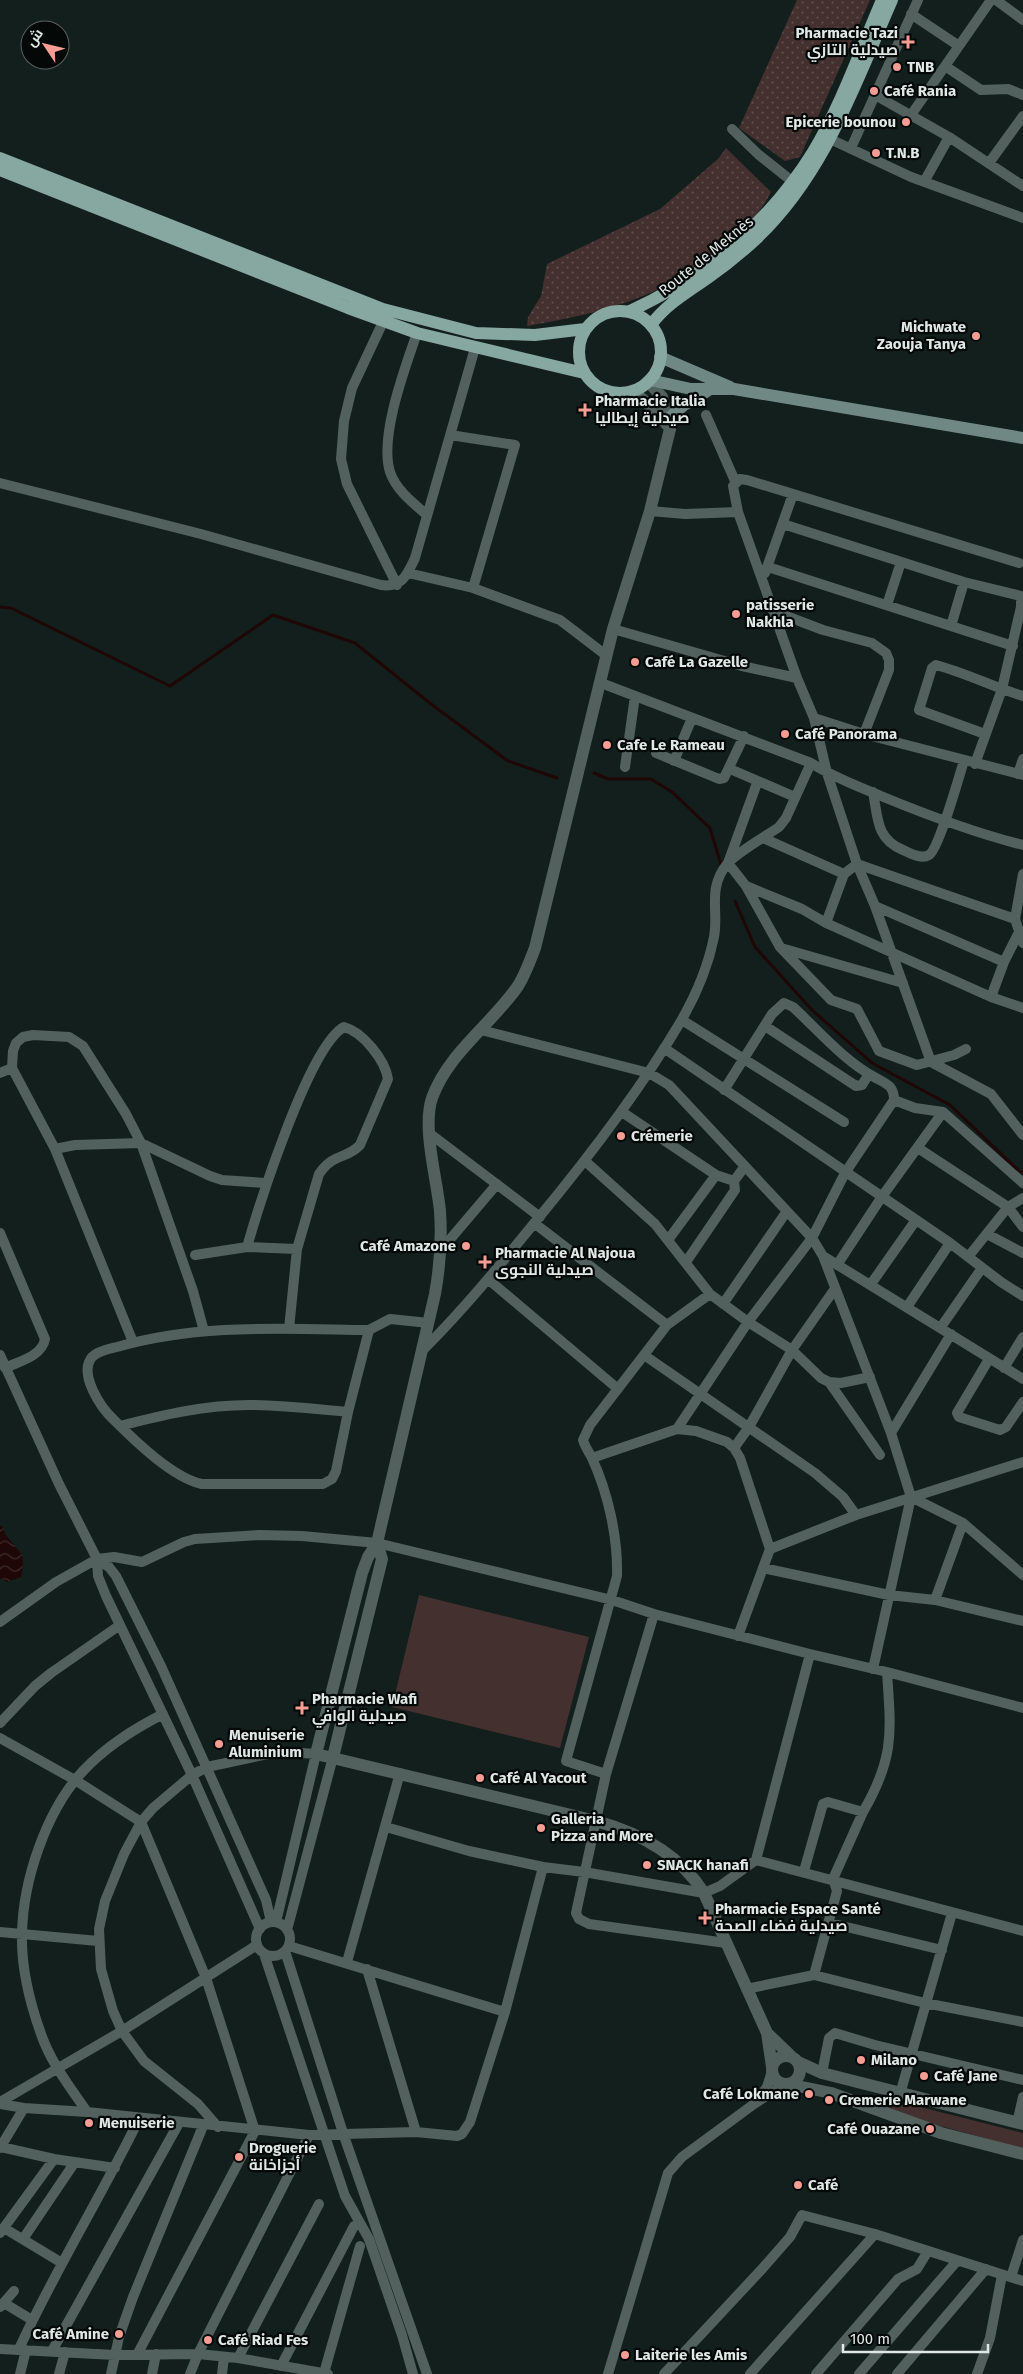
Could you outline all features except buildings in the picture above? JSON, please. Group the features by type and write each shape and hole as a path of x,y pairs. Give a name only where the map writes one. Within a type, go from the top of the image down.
{"main road":[{"name":"Route de Meknès","path":"628,312 664,293 725,252 759,221 793,182 824,132 882,0"},
{"name":"Route de Meknès","path":"651,325 670,304 710,277 761,234 800,188 830,139 864,69 892,0"},
{"path":"0,158 383,309 476,333 535,335 585,329"},
{"path":"0,170 417,334 584,373"},
{"path":"628,312 641,317 651,325 658,337 660,357 657,369 649,380 633,391 614,393 602,390 592,383 584,373 578,356 580,342 585,329 591,322 605,313 628,312"},
{"path":"660,357 734,389"},
{"path":"649,380 691,389 734,389 1023,438"},
{"path":"670,424 684,404 710,389"}],"street":[{"path":"850,148 918,0"},
{"path":"912,115 991,0"},
{"path":"996,0 1023,20"},
{"path":"911,14 959,46"},
{"path":"945,66 981,90 1008,89 1023,95"},
{"path":"876,95 949,137 1023,186"},
{"path":"989,163 1022,119"},
{"path":"732,129 759,155 793,182"},
{"path":"924,182 949,137"},
{"path":"830,139 924,182 1023,218"},
{"path":"383,322 352,388 344,421 340,459 347,484 397,585"},
{"path":"417,334 390,425 387,450 390,472 396,486 427,516"},
{"path":"0,483 201,534 381,585 397,585 408,574 415,558 475,348"},
{"path":"260,1928 273,1922 280,1898 362,1573 368,1557 377,1543 424,1349 441,1262 440,1212 429,1133 432,1099 440,1081 454,1060 518,986 535,948 613,629 650,511 670,424 662,397 649,380"},
{"path":"633,391 670,424"},
{"path":"706,415 736,481 734,493 738,512 796,678 814,718 827,773 857,864 875,906 931,1062 991,1094 1023,1135"},
{"path":"450,435 515,445 473,588"},
{"path":"736,481 740,479 747,480 1019,563"},
{"path":"762,580 793,494"},
{"path":"650,511 685,514 738,512"},
{"path":"783,524 964,582 1021,596 1022,600 1013,646 1002,690 975,764"},
{"path":"887,605 901,562"},
{"path":"768,567 1013,646"},
{"path":"408,574 473,588 560,620 607,656"},
{"path":"951,626 964,582"},
{"path":"773,611 823,630 872,643 886,653 889,660 889,670 864,734"},
{"path":"613,629 734,664 796,678"},
{"path":"985,734 920,710 929,672 936,665 1023,696"},
{"path":"600,683 811,762 827,773 986,836 1023,846"},
{"path":"625,767 635,696"},
{"path":"674,761 692,718"},
{"path":"814,718 864,734 1020,775 1023,759"},
{"path":"656,753 716,779 724,778 730,769 744,736"},
{"path":"873,792 880,825 884,837 890,845 921,857 928,856 933,850 945,820 964,761"},
{"path":"728,863 782,823 811,762"},
{"path":"730,769 757,783 795,797"},
{"path":"424,1349 489,1280 585,1161 649,1073 682,1020 696,994 714,935 715,888 728,863 757,783"},
{"path":"763,838 844,874"},
{"path":"728,863 746,886 780,947 831,1000 857,1009 880,1050 917,1065 966,1049"},
{"path":"826,923 844,874 857,864"},
{"path":"857,864 1015,919"},
{"path":"1023,874 1015,919 1023,943"},
{"path":"746,886 802,909 826,923 991,997 1023,1008"},
{"path":"875,906 1004,962"},
{"path":"991,997 1004,962 1019,932"},
{"path":"780,947 903,983"},
{"path":"677,1429 699,1393 748,1322 812,1238 844,1173 894,1100 894,1091 889,1085 853,1064 788,1004 784,1003 765,1026 746,1059 724,1090"},
{"path":"682,1020 844,1122"},
{"path":"765,1026 856,1086 862,1086 869,1074"},
{"path":"247,1247 265,1183 302,1094 329,1039 344,1027 350,1029 374,1051 385,1069 388,1079 360,1145 355,1150 334,1158 326,1164 319,1174 297,1249 289,1329"},
{"path":"481,1030 649,1073 669,1085 812,1238 823,1256 834,1290 870,1377 891,1433 911,1497 873,1669"},
{"path":"133,1342 55,1149 12,1068 12,1051 16,1043 23,1037 52,1035 77,1040 83,1046 126,1114 141,1143 193,1291 204,1331"},
{"path":"664,1048 844,1173 950,1243 1023,1296"},
{"path":"0,1073 12,1068"},
{"path":"894,1100 915,1108 943,1112 1023,1183"},
{"path":"622,1112 716,1175 734,1181"},
{"path":"837,1265 881,1198 943,1112"},
{"path":"429,1133 497,1184 537,1220 667,1325"},
{"path":"55,1149 75,1145 141,1143 222,1180 265,1183"},
{"path":"918,1148 1008,1207 1023,1227"},
{"path":"585,1161 641,1210 668,1240 710,1294 723,1304 792,1350 821,1378 829,1382 850,1382 870,1377"},
{"path":"686,1262 735,1190 734,1181 745,1166"},
{"path":"668,1240 716,1175"},
{"path":"441,1250 497,1184"},
{"path":"968,1257 1008,1207 1023,1198"},
{"path":"723,1304 787,1211"},
{"path":"871,1284 916,1220"},
{"path":"0,1233 45,1339 43,1347 37,1352 6,1368"},
{"path":"987,1234 1023,1253"},
{"path":"907,1307 950,1243"},
{"path":"196,1254 247,1247 297,1249"},
{"path":"823,1256 940,1327 989,1360 1023,1379"},
{"path":"940,1327 982,1268"},
{"path":"489,1280 618,1389"},
{"path":"734,1448 749,1427 792,1350 834,1290"},
{"path":"606,1774 566,1761 612,1600 617,1576 617,1558 607,1503 592,1458 583,1440 585,1434 667,1325 710,1294"},
{"path":"369,1330 348,1412 336,1471 332,1478 323,1484 202,1484 193,1482 174,1472 106,1414 98,1402 90,1380 89,1364 93,1356 133,1342 204,1331 369,1330 390,1319 429,1323"},
{"path":"891,1433 951,1334"},
{"path":"1004,1368 1023,1337"},
{"path":"0,1355 59,1484 97,1558 98,1576 192,1775 260,1928 256,1939 257,1945 264,1954 345,2196 369,2239 414,2374"},
{"path":"644,1355 815,1473 843,1497 856,1515"},
{"path":"989,1360 957,1413 959,1417 1000,1430 1006,1427 1023,1402"},
{"path":"829,1382 880,1455"},
{"path":"120,1426 152,1418 215,1407 280,1406 348,1412"},
{"path":"592,1458 677,1429 696,1431 727,1442 734,1448 740,1458 770,1549 738,1636"},
{"path":"770,1549 856,1515 1023,1462"},
{"path":"911,1497 963,1523 1023,1575"},
{"path":"934,1600 963,1523"},
{"path":"0,1622 56,1582 97,1558 114,1556 142,1562 184,1542 240,1536 302,1536 377,1543 612,1600 654,1614 1023,1708"},
{"path":"264,1954 275,1956 287,1948 290,1940 287,1930 333,1757 382,1559 377,1543"},
{"path":"97,1558 109,1567 124,1591 207,1767 266,1900 273,1922 287,1930"},
{"path":"763,1568 889,1595 934,1600 1023,1621"},
{"path":"654,1614 606,1774 576,1914 584,1922 726,1943"},
{"path":"0,1723 35,1686 120,1625"},
{"path":"386,1827 469,1851 543,1868 584,1872 704,1893 720,1886 756,1860 810,1654"},
{"path":"814,1975 830,1923 837,1891 833,1879 863,1812 879,1785 889,1750 891,1728 887,1672"},
{"path":"87,2112 58,2069 41,2035 30,1999 22,1949 26,1900 38,1849 56,1808 75,1780 111,1746 163,1714"},
{"path":"0,1738 75,1780 141,1822 206,1978 256,2131 138,2353"},
{"path":"218,2126 198,2104 144,2061 122,2031 107,1993 101,1969 98,1941 105,1901 124,1854 141,1822 153,1808 192,1775 207,1767 288,1752 333,1757 620,1827 656,1846 682,1864 694,1877 704,1893 766,2033 772,2069 776,2080 831,2093 942,2133 1023,2154"},
{"path":"347,1962 400,1773"},
{"path":"804,1871 823,1804 828,1802 863,1812"},
{"path":"756,1860 804,1871 1023,1931"},
{"path":"0,2103 24,2108 87,2112 309,2136 416,2132 457,2136 466,2129 505,2012 543,1868"},
{"path":"266,1900 280,1898"},
{"path":"900,2094 952,1913"},
{"path":"830,1923 942,1950"},
{"path":"0,1932 98,1941"},
{"path":"0,2103 122,2031 257,1945"},
{"path":"287,1948 347,1962 505,2012"},
{"path":"287,1948 344,2136 427,2374"},
{"path":"367,1969 416,2132"},
{"path":"746,1989 814,1975 847,1985 925,2003 1023,2022"},
{"path":"608,2374 668,2173 682,2157 754,2104 799,2076 800,2066 766,2033"},
{"path":"822,2073 830,2038 835,2033 910,2054 1023,2080"},
{"path":"754,2104 767,2087 776,2059 794,2059 822,2073 1020,2124 1023,2097"},
{"path":"24,2108 0,2147 54,2159 115,2168"},
{"path":"20,2374 22,2350 32,2320 115,2168 139,2119"},
{"path":"52,2352 178,2123"},
{"path":"111,2374 115,2354 133,2297 203,2126"},
{"path":"190,2374 198,2354 309,2136"},
{"path":"54,2159 2,2230 23,2239 62,2263"},
{"path":"23,2239 75,2162"},
{"path":"238,2358 319,2204"},
{"path":"664,2374 762,2270 790,2236 802,2215 875,2234 1023,2281"},
{"path":"281,2366 354,2226"},
{"path":"750,2374 875,2234"},
{"path":"977,2374 990,2338 1007,2276 1023,2240"},
{"path":"0,2348 115,2354 198,2354 238,2358 269,2369 281,2366 309,2373 326,2374 360,2246"},
{"path":"816,2374 898,2279 917,2269 928,2251"},
{"path":"859,2374 957,2261"},
{"path":"897,2374 986,2270"},
{"path":"14,2291 2,2305 32,2320"},
{"path":"59,2374 65,2352"},
{"path":"152,2374 156,2354"},
{"path":"222,2374 224,2357"}],"shaded area":[{"path":"797,0 870,0 800,157 785,161 739,128"},
{"path":"726,148 771,192 761,209 742,230 680,278 644,296 606,309 527,326 528,317 541,296 547,264 660,209 718,159"},
{"path":"419,1595 589,1637 560,1748 392,1707"},
{"path":"877,2096 1023,2133 1023,2149 926,2122 875,2102"}],"water":[{"path":"0,1525 20,1552 23,1561 21,1577 7,1582 0,1578"}],"waterway":[{"path":"0,607 11,608 170,686 273,615 355,643 431,704 508,761 557,778"},
{"path":"594,773 608,779 651,779 672,792 710,828 722,868"},
{"path":"735,901 755,947 812,1010 872,1063 950,1105 1020,1172 1023,1172"}],"place":[{"name":"Pharmacie Tazi صيدلية التازي","path":"908,42"},
{"name":"TNB","path":"897,67"},
{"name":"Café Rania","path":"874,91"},
{"name":"Epicerie bounou","path":"906,122"},
{"name":"T.N.B","path":"876,153"},
{"name":"Michwate Zaouja Tanya","path":"976,336"},
{"name":"Pharmacie Italia صيدلية إيطاليا","path":"585,410"},
{"name":"patisserie Nakhla","path":"736,614"},
{"name":"Café La Gazelle","path":"635,662"},
{"name":"Café Panorama","path":"785,734"},
{"name":"Cafe Le Rameau","path":"607,745"},
{"name":"Crémerie","path":"621,1136"},
{"name":"Café Amazone","path":"466,1246"},
{"name":"Pharmacie Al Najoua صيدلية النجوى","path":"485,1262"},
{"name":"Pharmacie Wafi صيدلية الوافي","path":"302,1708"},
{"name":"Menuiserie Aluminium","path":"219,1744"},
{"name":"Café Al Yacout","path":"480,1778"},
{"name":"Galleria Pizza and More","path":"541,1828"},
{"name":"SNACK hanafi","path":"647,1865"},
{"name":"Pharmacie Espace Santé صيدلية فضاء الصحة","path":"705,1918"},
{"name":"Milano","path":"861,2060"},
{"name":"Café Jane","path":"924,2076"},
{"name":"Café Lokmane","path":"809,2094"},
{"name":"Cremerie Marwane","path":"829,2100"},
{"name":"Menuiserie","path":"89,2123"},
{"name":"Café Ouazane","path":"930,2129"},
{"name":"Droguerie أجزاخانة","path":"239,2157"},
{"name":"Café","path":"798,2185"},
{"name":"Café Amine","path":"119,2334"},
{"name":"Café Riad Fes","path":"208,2340"},
{"name":"Laiterie les Amis","path":"625,2355"}]}
